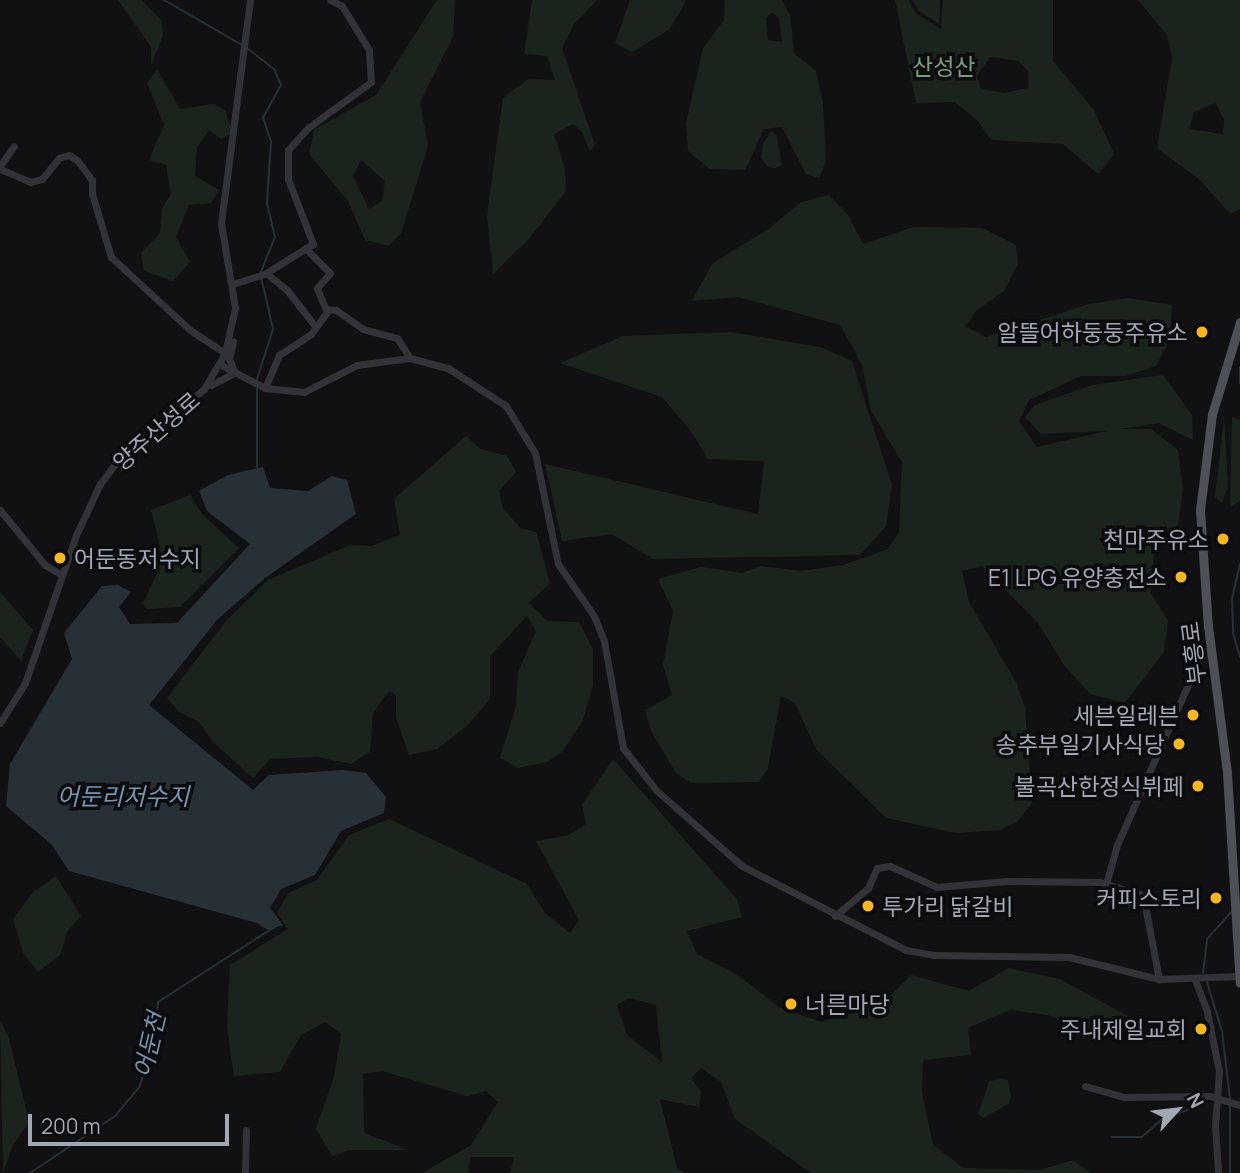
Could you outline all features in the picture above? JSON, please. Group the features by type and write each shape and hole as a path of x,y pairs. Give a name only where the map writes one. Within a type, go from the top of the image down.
{"main road":[{"name":"부흥로","path":"1239,979 1227,773 1200,529 1202,476 1218,387 1240,322"}],"street":[{"name":"양주산성로","path":"0,723 25,683 81,523 109,470 195,398 221,365 232,327 233,284 221,223 250,0"},
{"path":"233,284 263,274 313,244 288,179 288,150 309,127 371,82 369,50 342,6 330,0"},
{"path":"14,146 0,167 30,182 42,179 59,158 69,155 92,180 92,194 111,257 190,330 225,353"},
{"path":"305,248 330,273 317,288 327,309 345,315 363,330 397,338 410,358"},
{"path":"263,274 287,290 315,326"},
{"path":"263,387 279,355 315,326 327,309"},
{"path":"232,327 229,359 235,373"},
{"path":"221,365 263,387 304,392 357,365 410,358 448,368 482,387 506,406 525,430 535,453 551,544 604,641 623,748 638,771 742,866 835,916 906,950 934,955 1069,957 1159,979 1239,979"},
{"path":"195,398 215,380 235,373"},
{"path":"0,510 45,565 62,575"},
{"path":"1105,884 1117,845 1198,662 1211,647"},
{"path":"835,916 868,888 877,868 890,866 937,887 1007,881 1105,884 1143,895 1159,979"},
{"path":"1198,980 1219,1071 1218,1173"},
{"path":"1085,1086 1124,1097 1219,1099 1238,1105"},
{"path":"245,1173 246,1130"}],"green space":[{"path":"118,0 141,0 162,21 163,36 151,65 151,47"},
{"path":"437,0 455,0 453,37 420,102 428,146 401,233 389,246 365,240 348,201 309,154 314,130 376,95","holes":["361,160 385,181 382,201 369,209 353,176"]},
{"path":"532,0 597,0 574,24 562,48 595,145 590,151 582,132 573,124 554,134 565,168 566,191 528,240 493,274 487,215 503,98 528,79 555,80 547,56 524,54"},
{"path":"630,0 685,0 685,3 670,29 632,52 615,43"},
{"path":"725,0 782,0 790,15 794,53 816,71 823,103 826,161 819,178 806,174 782,127 764,129 745,170 710,169 688,151 686,123 703,48 724,20","holes":["772,12 779,18 782,42 768,40 766,18"]},
{"name":"산성산","path":"895,0 908,0 917,14 941,29 943,0 1053,0 1053,61 1094,110 1114,154 1098,174 1063,144 991,140 978,121 955,102 916,103","holes":["990,57 1018,61 1028,71 1029,88 1004,93 981,89 977,76"]},
{"path":"912,0 940,0 939,24 919,11"},
{"path":"1138,0 1240,0 1240,209 1230,214 1200,180 1157,148 1172,58 1167,35","holes":["1216,103 1224,120 1223,134 1189,129 1194,112"]},
{"path":"157,69 180,109 213,104 225,110 232,133 221,139 209,130 197,147 195,176 219,190 211,203 189,205 176,237 190,262 173,281 144,271 141,253 160,233 162,208 171,194 166,165 149,160 164,125 147,83"},
{"path":"771,131 777,136 782,165 776,168 768,167 761,158 763,144"},
{"path":"829,195 848,215 863,244 913,227 982,228 1016,245 1018,264 1004,291 976,311 965,326 986,337 1089,304 1128,298 1172,305 1170,339 1156,366 1126,376 1081,376 1029,400 1019,421 1037,447 1107,431 1041,434 1025,417 1035,405 1092,385 1163,375 1192,415 1193,440 1159,423 1120,429 1151,429 1178,450 1183,490 1178,524 1154,552 1151,593 1168,621 1164,652 1125,703 1090,694 1064,665 1038,623 982,566 962,571 969,602 1017,684 1025,708 1032,803 1018,821 1000,830 956,833 886,818 816,749 795,703 781,696 768,768 759,782 691,783 676,773 651,731 645,710 672,695 663,665 673,611 658,579 701,567 742,573 760,566 800,571 843,565 888,549 899,532 902,462 871,411 862,365 840,325 738,297 692,301 712,264 771,227 801,202"},
{"path":"731,332 820,347 852,361 892,485 886,526 860,555 653,559 612,534 562,541 545,464 758,514 764,461 708,459 690,430 662,397 560,363 623,336"},
{"path":"1224,417 1228,486 1222,503 1215,498"},
{"path":"1232,417 1240,420 1240,501 1230,507"},
{"path":"466,436 481,449 507,456 516,472 499,491 503,508 520,528 536,532 550,583 529,603 547,621 579,622 593,649 593,686 583,720 562,752 547,762 518,768 500,758 516,706 518,672 536,631 527,616 490,656 490,699 467,726 437,749 409,755 396,718 396,695 389,691 373,713 370,752 351,764 317,757 270,759 253,778 213,742 199,722 179,712 167,698 225,622 268,580 350,545 371,546 400,535 394,499"},
{"path":"190,495 202,514 239,548 180,607 147,609 143,603 159,570 159,541 151,510"},
{"path":"0,592 33,630 21,661 0,637"},
{"path":"613,759 737,899 742,917 687,931 697,954 736,974 779,1007 821,1022 882,1004 911,975 969,991 1008,968 1060,979 1135,1020 1112,1037 1047,1015 1010,1010 968,1028 971,1055 923,1060 922,1092 933,1145 964,1168 1040,1170 1073,1160 1091,1173 811,1173 735,1119 721,1082 701,1068 691,1078 701,1092 699,1107 660,1099 677,1168 685,1173 510,1173 514,1157 470,1157 468,1173 422,1173 471,1145 498,1102 486,1091 467,1096 382,1071 363,1074 364,1133 409,1150 350,1150 332,1156 316,1129 334,1076 341,1034 325,1022 301,1035 280,1072 234,1076 227,1027 230,965 288,929 277,913 288,893 317,880 349,835 389,819 527,884 545,913 570,933 579,920 536,841 569,835 586,824 582,805","holes":["629,998 656,1005 662,1062 627,1035 617,1005"]},
{"path":"56,876 81,916 68,930 60,955 38,972 23,953 13,919 33,892"},
{"path":"0,1020 9,1038 29,1122 13,1145 3,1173"},
{"path":"999,1078 1008,1080 1011,1097 1008,1104 984,1118 978,1114 989,1082"}],"water":[{"name":"어둔리저수지","path":"263,467 270,488 308,491 332,476 347,480 356,514 265,578 217,620 149,705 253,790 269,775 343,770 366,773 386,797 384,813 341,831 315,875 281,889 270,908 283,925 268,930 257,923 69,871 52,845 6,806 10,764 72,659 64,633 102,586 118,585 131,592 119,607 130,624 177,623 250,544 207,511 199,491 228,475"}],"waterway":[{"path":"164,0 242,45"},
{"path":"247,48 274,69 281,85 263,117 271,142 267,203 275,237 261,272"},
{"path":"257,379 273,329 261,277"},
{"path":"1240,367 1240,383"},
{"path":"257,388 257,468"},
{"path":"1240,564 1232,599 1233,633 1240,657"},
{"path":"1203,973 1207,939 1231,912"},
{"name":"어둔천","path":"30,1173 115,1116 139,1087 152,1055 158,1002 276,926"},
{"path":"1207,982 1222,1031 1230,1099"},
{"path":"1230,1104 1230,1173"},
{"path":"1112,1137 1142,1137 1163,1118 1190,1109"}],"place":[{"name":"알뜰어하둥둥주유소","path":"1202,332"},
{"name":"천마주유소","path":"1223,539"},
{"name":"어둔동저수지","path":"60,558"},
{"name":"E1 LPG 유양충전소","path":"1181,577"},
{"name":"세븐일레븐","path":"1193,715"},
{"name":"송추부일기사식당","path":"1179,744"},
{"name":"불곡산한정식뷔페","path":"1198,786"},
{"name":"커피스토리","path":"1216,898"},
{"name":"투가리 닭갈비","path":"868,906"},
{"name":"너른마당","path":"791,1004"},
{"name":"주내제일교회","path":"1201,1029"}]}
